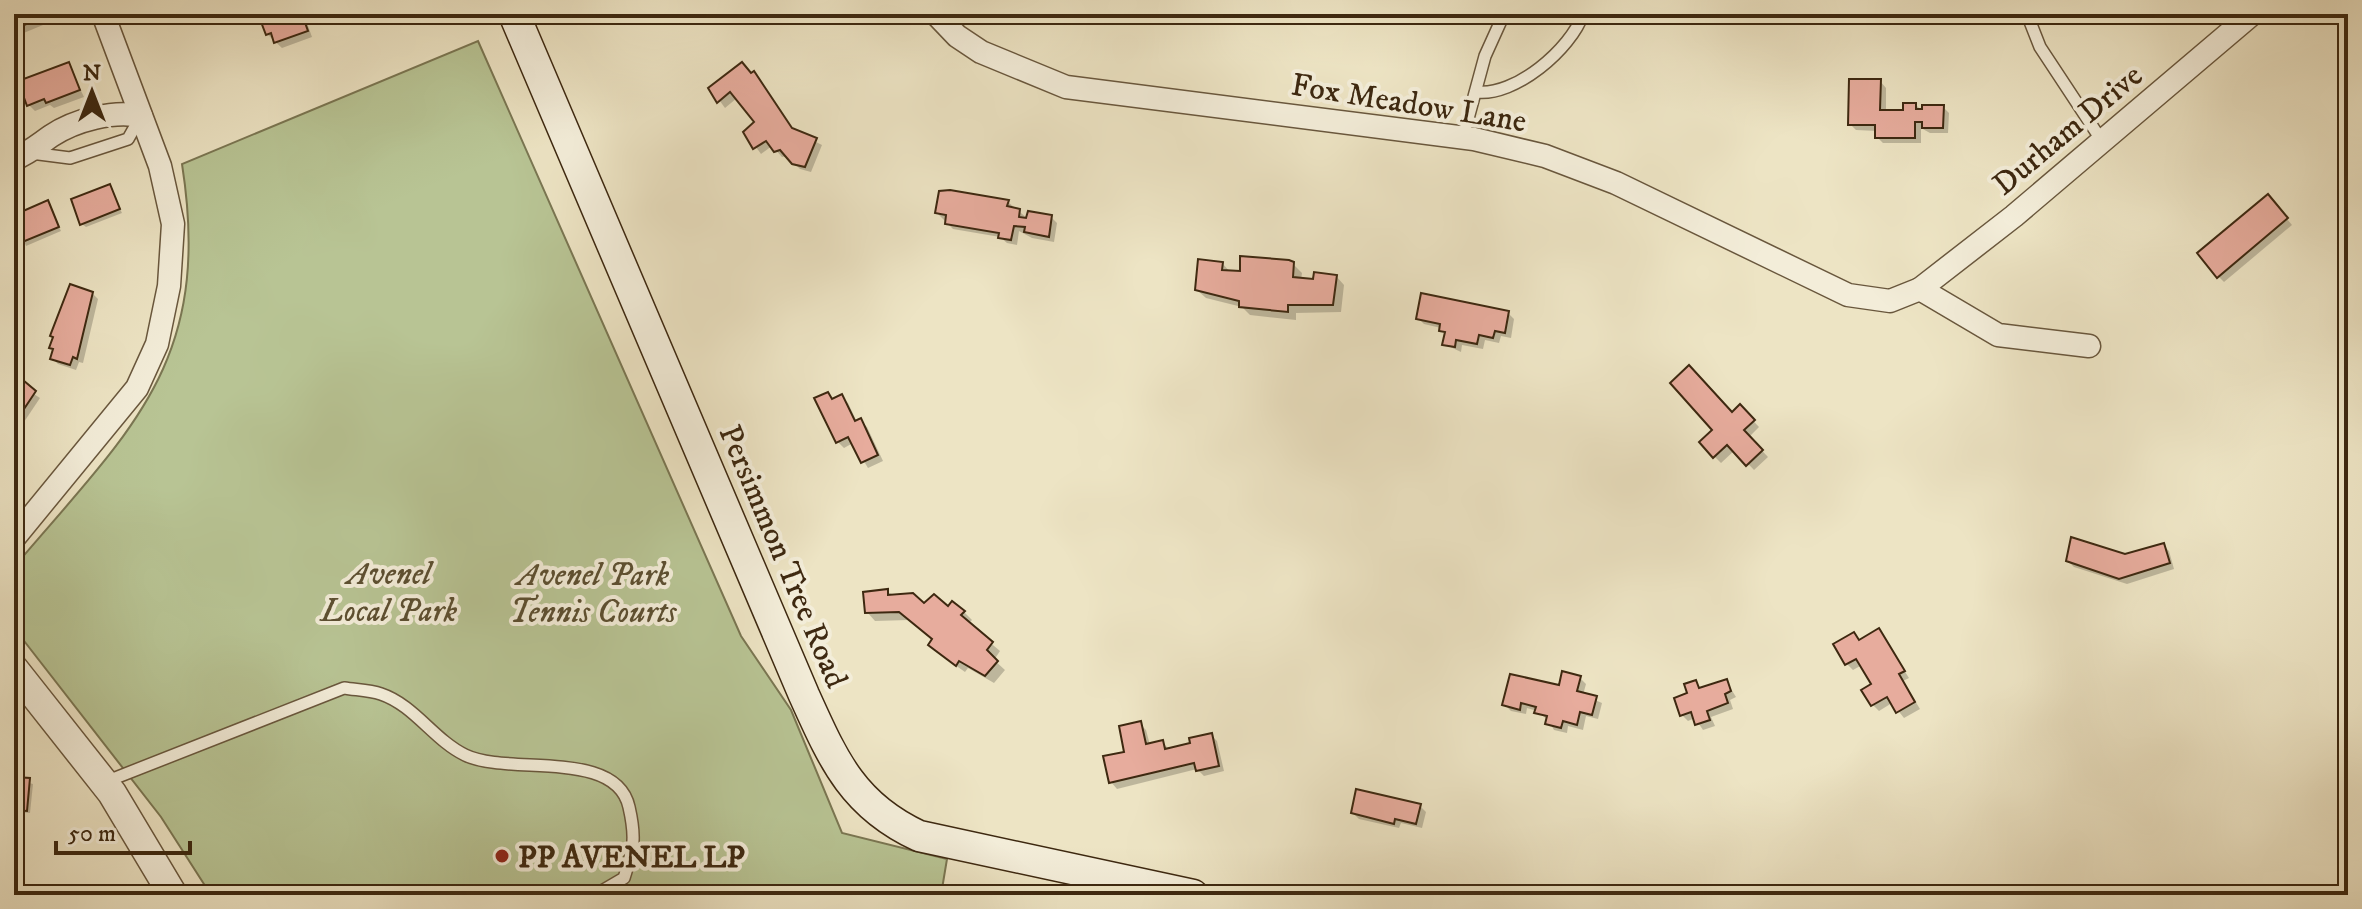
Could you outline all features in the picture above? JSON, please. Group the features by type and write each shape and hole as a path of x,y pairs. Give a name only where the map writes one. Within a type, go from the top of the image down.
{"main road":[{"name":"Persimmon Tree Road","path":"514,14 804,695 832,757 859,796 889,822 919,836 1193,895"}],"street":[{"path":"14,538 123,409 157,344 169,286 173,224 160,166 103,14"},
{"name":"Fox Meadow Lane","path":"936,14 957,36 981,52 1066,87 1463,137 1545,156 1616,183 1848,295 1890,301 1920,289"},
{"name":"Durham Drive","path":"1920,289 2252,14"},
{"path":"22,156 54,134 118,111 141,116"},
{"path":"1920,289 1998,335 2089,346"},
{"path":"14,669 105,783 173,895"}],"lane":[{"path":"1463,137 1485,56 1504,14"},
{"path":"1476,92 1490,94 1515,83 1563,50 1576,33 1583,14"},
{"path":"2027,14 2040,47 2102,141"},
{"path":"105,783 297,703 344,688 382,694 472,758 483,762 596,771 626,796 636,840 624,878 595,895"}],"green space":[{"name":"Avenel Local Park","path":"478,41 741,636 791,710 842,833 947,859 941,895 211,895 161,817 14,628 14,567 127,431 154,388 174,342 185,291 189,232 182,164"}],"building":[{"path":"14,14 36,14 39,19 14,29"},
{"path":"258,14 310,14 303,17 308,31 274,43 271,33 266,35"},
{"path":"69,62 80,90 46,103 44,99 27,106 18,81"},
{"path":"742,62 751,73 754,71 792,128 817,138 805,167 792,164 780,150 774,152 766,141 753,149 743,132 754,122 730,92 717,103 708,88"},
{"path":"1849,79 1881,79 1880,110 1903,110 1903,103 1916,103 1916,109 1922,109 1922,105 1944,105 1943,128 1922,128 1922,122 1915,122 1915,138 1875,138 1875,125 1848,125"},
{"path":"110,184 120,209 80,225 71,199"},
{"path":"939,191 1009,200 1007,206 1020,209 1019,217 1026,218 1028,211 1052,215 1049,237 1024,232 1025,227 1014,226 1011,240 998,238 999,233 945,224 946,215 935,213"},
{"path":"2268,194 2288,218 2217,278 2197,253"},
{"path":"48,200 59,227 20,243 14,228 14,215"},
{"path":"1240,256 1289,260 1294,262 1293,277 1313,279 1314,272 1337,275 1333,305 1288,305 1288,312 1239,307 1239,301 1195,290 1198,259 1223,262 1222,270 1240,271"},
{"path":"70,284 93,292 77,359 73,357 70,365 50,359 53,349 49,348 53,337 50,336"},
{"path":"1421,293 1509,311 1505,333 1495,331 1493,338 1479,335 1477,344 1456,340 1455,347 1442,345 1445,332 1439,331 1440,324 1416,319"},
{"path":"1689,365 1732,412 1740,404 1755,420 1744,430 1763,450 1746,466 1727,445 1713,458 1699,442 1712,430 1670,383"},
{"path":"17,375 36,391 14,424 14,378"},
{"path":"828,392 832,399 842,394 855,421 861,418 878,455 861,463 848,437 836,443 814,398"},
{"path":"2071,537 2125,554 2164,543 2170,563 2119,579 2066,561"},
{"path":"888,589 888,595 913,593 924,603 934,594 948,606 952,601 965,611 961,615 993,642 987,650 998,661 985,676 959,661 956,666 928,645 932,639 899,612 865,613 863,592"},
{"path":"1879,628 1905,671 1899,674 1915,702 1896,713 1887,697 1871,706 1861,690 1871,684 1856,659 1845,665 1833,644 1854,632 1859,640"},
{"path":"1562,671 1581,676 1577,691 1597,696 1592,715 1580,712 1577,725 1563,721 1561,728 1545,724 1547,716 1534,713 1536,707 1521,703 1520,710 1502,705 1510,674 1559,685"},
{"path":"1727,679 1731,691 1725,694 1728,703 1707,711 1710,720 1695,725 1691,712 1680,716 1674,698 1687,693 1684,684 1696,680 1699,688"},
{"path":"1141,721 1146,744 1163,740 1165,749 1190,743 1189,738 1212,733 1219,766 1196,771 1194,763 1109,783 1103,756 1124,752 1119,726"},
{"path":"14,777 30,778 27,811 14,810"},
{"path":"1356,789 1421,804 1416,824 1395,819 1394,824 1351,813"},
{"name":"PP AVENEL LP","path":"502,850 508,856 502,862 496,856"}],"place":[{"name":"PP AVENEL LP","path":"502,856"}],"park label":[{"name":"Avenel Park Tennis Courts","path":"593,592"}]}
